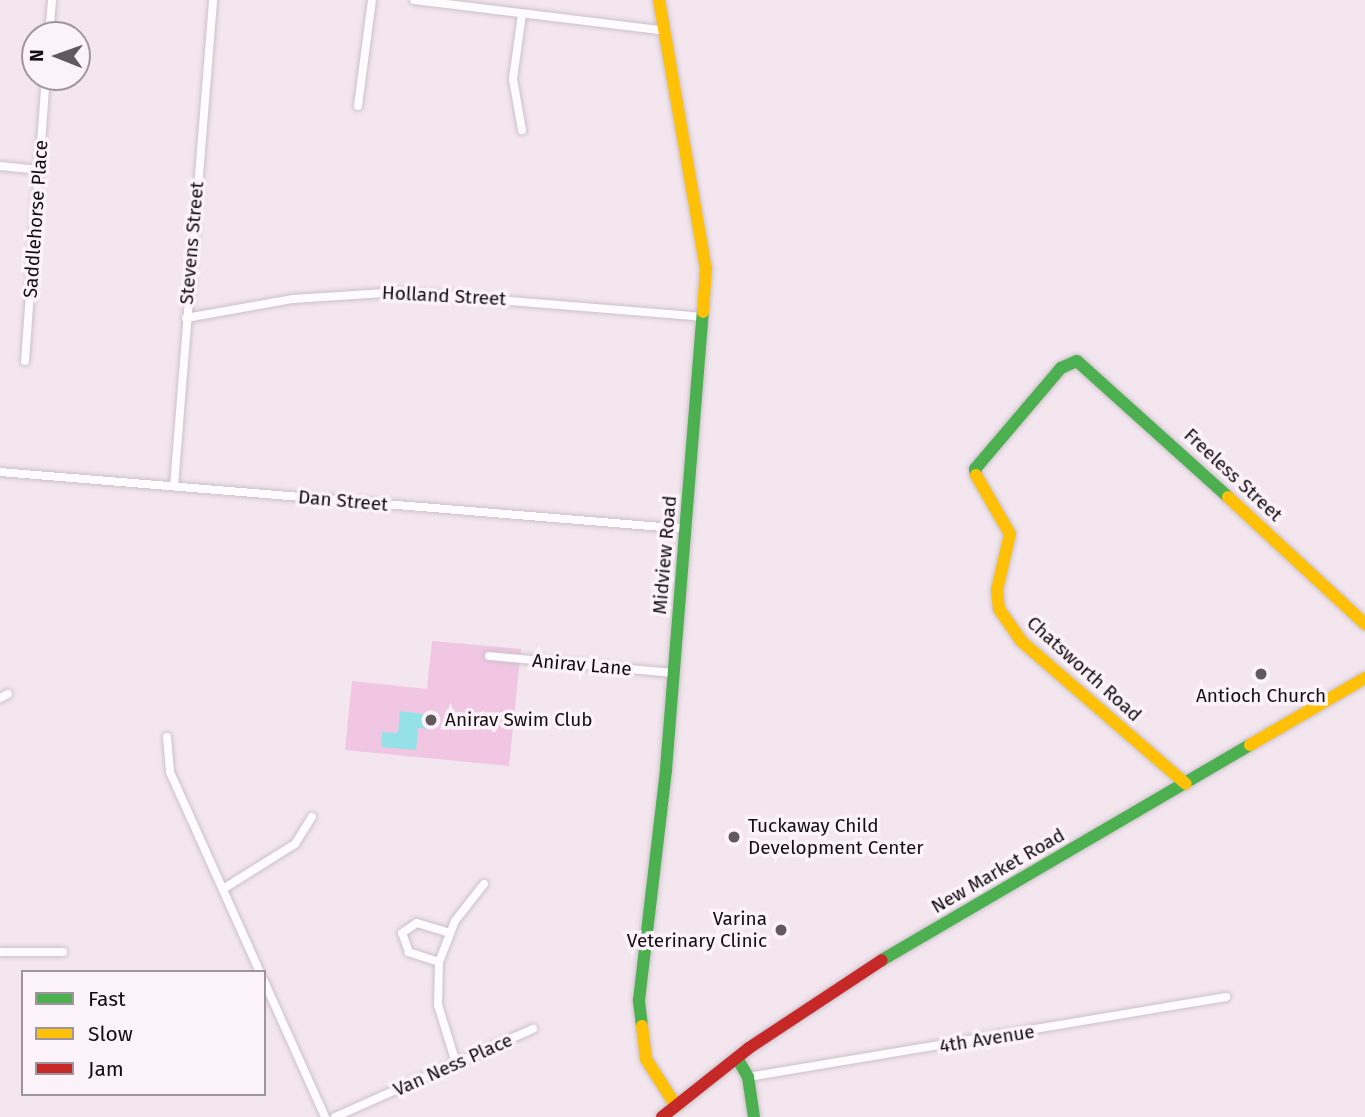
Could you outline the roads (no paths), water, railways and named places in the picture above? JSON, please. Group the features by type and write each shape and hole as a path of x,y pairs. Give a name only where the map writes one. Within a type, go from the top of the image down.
{"street":[{"path":"50,21 52,0"},
{"name":"Stevens Street","path":"174,486 213,0"},
{"path":"358,106 372,0"},
{"path":"414,0 665,32"},
{"name":"Midview Road","path":"659,0 706,268 674,673 639,1011 646,1059 676,1105"},
{"path":"522,14 513,79 522,130"},
{"name":"Saddlehorse Place","path":"25,361 45,91"},
{"path":"0,166 40,170"},
{"name":"Holland Street","path":"186,318 293,299 388,292 704,317"},
{"name":"Freeless Street","path":"1072,362 1090,369 1365,624"},
{"name":"Chatsworth Road","path":"1072,362 1061,368 975,469 975,479 997,505 1010,534 997,590 999,609 1021,641 1186,784"},
{"name":"Dan Street","path":"0,472 686,529"},
{"name":"Anirav Lane","path":"489,656 674,673"},
{"name":"New Market Road","path":"662,1117 737,1058 873,965 1365,678"},
{"path":"167,737 170,772 259,970"},
{"path":"223,889 295,844 312,817"},
{"path":"456,1063 438,1005 439,962 449,933 484,884"},
{"path":"439,962 408,952 402,933 417,923 449,933"},
{"path":"0,952 63,952"},
{"path":"266,985 325,1117"},
{"name":"4th Avenue","path":"748,1077 1226,997"},
{"name":"Van Ness Place","path":"335,1117 533,1029"},
{"path":"737,1058 748,1077 754,1117"}],"water":[{"path":"400,711 431,715 430,729 418,728 416,750 381,747 382,732 398,733"}],"place":[{"name":"Antioch Church","path":"1261,674"},
{"name":"Anirav Swim Club","path":"431,720"},
{"name":"Tuckaway Child Development Center","path":"734,837"},
{"name":"Varina Veterinary Clinic","path":"781,930"}]}
